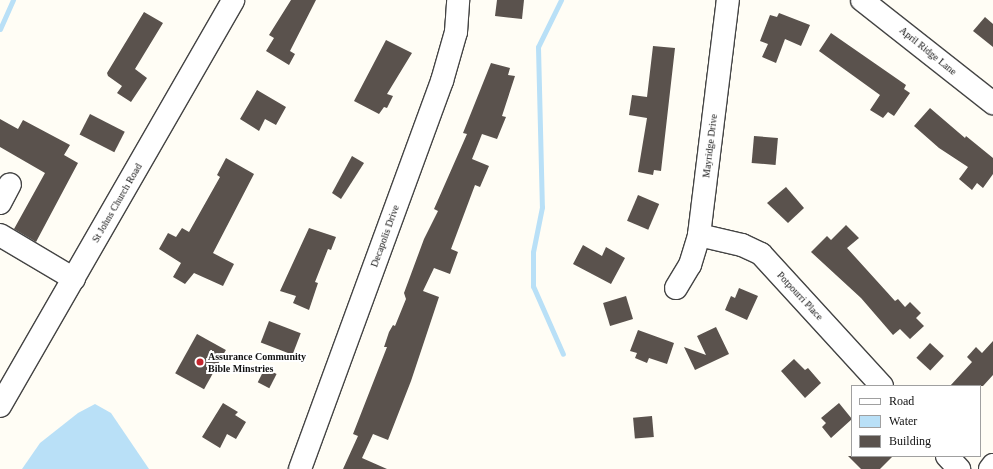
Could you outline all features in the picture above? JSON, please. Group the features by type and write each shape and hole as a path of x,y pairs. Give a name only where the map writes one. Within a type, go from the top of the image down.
{"street":[{"name":"St Johns Church Road","path":"0,406 233,0"},
{"name":"Decapolis Drive","path":"300,469 442,80 456,32 458,0"},
{"name":"Mayridge Drive","path":"676,288 692,260 699,235 728,0"},
{"name":"April Ridge Lane","path":"862,0 993,104"},
{"path":"0,203 10,184"},
{"path":"0,235 74,279"},
{"name":"Potpourri Place","path":"699,235 742,244 761,254 881,385"},
{"path":"948,457 959,469"},
{"path":"990,469 993,465"}],"water":[{"path":"95,404 111,413 149,469 22,469 40,443 78,413"}],"building":[{"path":"291,0 316,0 290,51 295,54 289,65 266,51 274,38 269,35"},
{"path":"497,0 524,0 522,19 495,16"},
{"path":"144,12 163,23 135,69 147,78 131,102 117,93 122,86 108,76 107,73"},
{"path":"779,13 810,25 801,46 785,39 776,63 762,57 768,44 760,41 770,15 777,17"},
{"path":"985,17 993,24 993,47 973,31"},
{"path":"831,33 906,85 904,89 910,93 894,116 888,112 883,118 870,110 880,95 819,51"},
{"path":"386,40 412,53 387,94 393,96 387,108 384,107 379,114 354,101"},
{"path":"653,46 675,48 661,171 654,170 653,175 638,172 647,118 629,115 632,95 647,97"},
{"path":"491,63 510,68 508,75 515,76 502,116 506,117 497,139 482,134 472,159 489,166 480,187 475,185 451,249 458,252 450,274 434,268 423,291 439,297 411,381 388,440 373,434 362,458 387,469 343,469 358,436 353,434 387,347 384,347 389,332 393,325 395,326 406,299 404,293 424,239 438,211 434,209 467,134 463,133"},
{"path":"257,90 286,107 276,125 265,119 259,131 240,119"},
{"path":"930,108 965,138 966,136 993,158 993,174 983,188 977,183 972,190 959,179 968,167 939,148 914,126"},
{"path":"90,114 125,132 114,152 80,134"},
{"path":"0,119 18,129 23,120 70,145 64,155 78,163 36,242 14,229 45,173 0,147"},
{"path":"754,136 778,138 776,165 752,163"},
{"path":"352,156 364,163 341,199 332,193"},
{"path":"226,158 254,174 213,253 234,264 223,286 194,273 185,284 173,277 181,263 159,249 168,233 176,237 182,228 189,232 220,177 217,175"},
{"path":"786,187 804,208 788,223 767,203"},
{"path":"638,195 659,204 648,230 627,221"},
{"path":"846,225 859,238 847,248 895,301 898,299 905,307 910,302 921,313 916,318 924,326 910,339 900,329 893,335 861,298 811,252 827,236 831,240"},
{"path":"309,228 336,237 331,250 328,249 315,282 318,283 309,310 293,303 296,296 280,291"},
{"path":"583,245 602,256 606,247 625,258 611,284 573,264"},
{"path":"739,288 758,296 747,320 725,310 731,296 735,298"},
{"path":"626,296 633,319 610,326 603,303"},
{"path":"269,321 301,333 292,355 261,342"},
{"path":"716,327 729,354 695,370 684,347 706,355 697,336"},
{"path":"638,330 674,343 667,364 649,358 647,363 635,358 637,353 630,351"},
{"name":"Assurance Community Bible Minstries","path":"197,334 226,350 204,389 175,373"},
{"path":"993,341 993,375 983,386 951,385 972,362 967,357 976,347 982,353"},
{"path":"930,343 944,356 930,371 916,358"},
{"path":"794,359 805,370 808,368 821,383 805,398 781,371"},
{"path":"265,368 277,374 269,388 258,382"},
{"path":"223,403 238,412 235,415 246,422 236,439 227,434 220,448 202,437"},
{"path":"839,403 851,418 851,420 831,438 822,427 826,423 821,418"},
{"path":"652,416 654,437 635,439 633,418"},
{"path":"848,456 892,457 880,469 861,469"}],"waterway":[{"path":"0,29 13,0"},
{"path":"561,0 538,47 542,207 533,252 533,286 563,354"}],"place":[{"name":"Assurance Community Bible Minstries","path":"200,362"}]}
